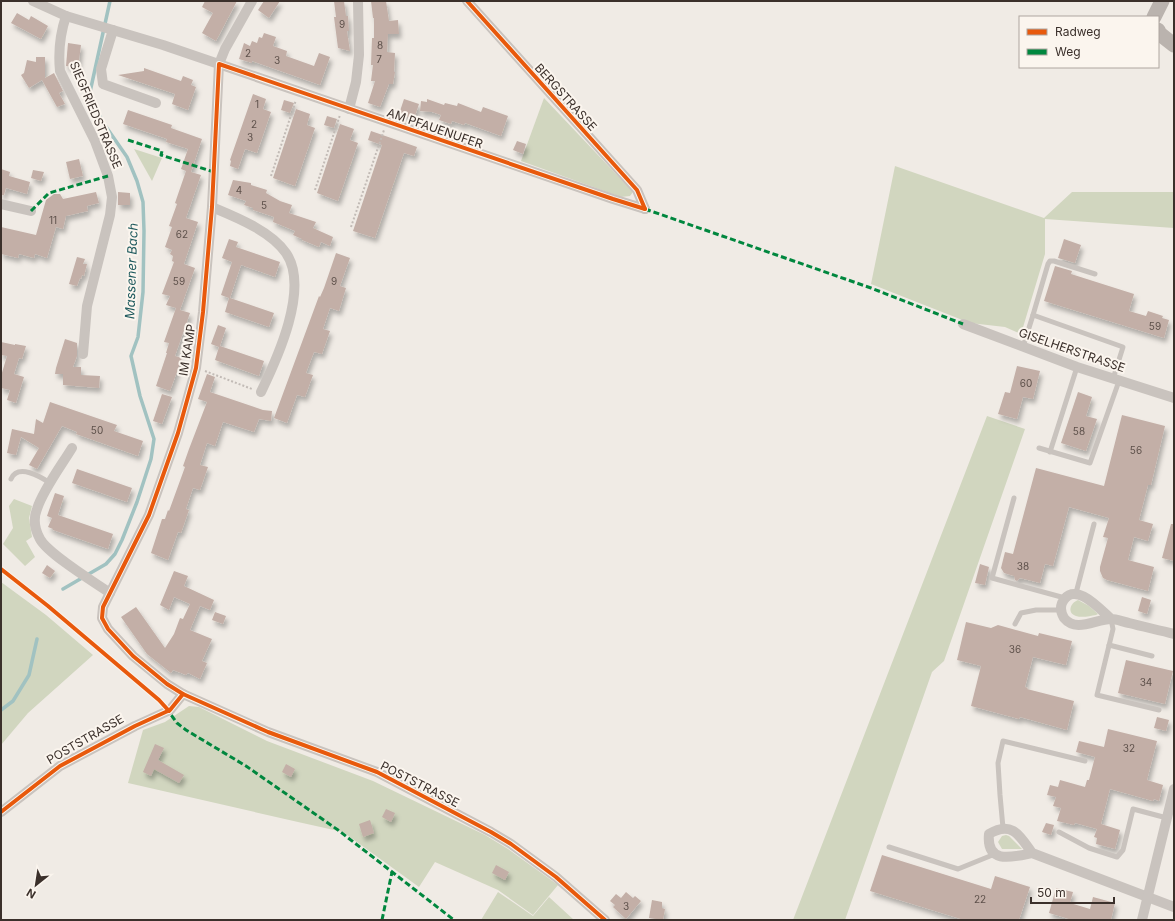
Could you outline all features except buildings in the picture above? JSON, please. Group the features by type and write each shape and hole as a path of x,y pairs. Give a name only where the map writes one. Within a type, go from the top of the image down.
{"main road":[{"path":"1154,16 1162,1"},
{"path":"1159,32 1174,45"}],"street":[{"path":"33,1 66,16"},
{"path":"219,64 225,49 252,1"},
{"path":"346,108 356,82 359,55 358,1"},
{"name":"BERGSTRASSE","path":"467,1 636,190 646,209"},
{"name":"AM PFAUENUFER","path":"66,16 163,45 646,209"},
{"name":"SIEGFRIEDSTRASSE","path":"66,16 60,33 60,71 95,141 108,176 112,197 110,215 87,306 83,354"},
{"path":"111,30 101,69 103,84 156,103"},
{"name":"IM KAMP","path":"104,621 102,613 103,607 149,515 166,470 196,368 203,312 212,207 219,64"},
{"path":"1,204 30,211"},
{"path":"212,207 237,217 263,233 277,244 286,254 292,265 295,289 291,311 283,341 261,392"},
{"name":"GISELHERSTRASSE","path":"963,324 1077,367 1174,398"},
{"path":"72,448 50,483 36,511 36,531 40,539 50,551 110,593"},
{"path":"1111,619 1089,599 1076,593 1065,598 1062,604 1061,610 1064,618 1072,624 1082,625 1111,619 1174,634"},
{"name":"POSTSTRASSE","path":"104,621 108,629 133,656 167,684 183,694 213,706 268,732 377,772 491,832 511,844 556,877 605,920"},
{"name":"POSTSTRASSE","path":"1,812 60,766 135,726 170,710 183,694"},
{"path":"1142,920 1174,791"},
{"path":"1032,853 1019,835 1012,830 1003,828 996,829 989,834 988,843 992,851 998,857 1008,858 1032,853 1174,907"}],"lane":[{"path":"1023,347 1048,264 1054,261 1095,274"},
{"path":"1032,315 1123,347 1116,380 1090,463 1039,448"},
{"path":"1050,452 1077,367"},
{"path":"10,479 16,473 29,472 38,475 50,483"},
{"path":"1014,498 992,578 1065,598"},
{"path":"1076,593 1094,524"},
{"path":"1014,624 1021,613 1036,610 1061,610"},
{"path":"1111,619 1113,629 1097,695 1159,710"},
{"path":"1109,645 1152,656"},
{"path":"1003,828 998,763 1003,741 1086,761"},
{"path":"1059,832 1089,848 1117,856 1123,850 1133,809 1167,818"},
{"path":"889,847 958,869 995,854"}],"path":[{"path":"271,176 299,92"},
{"path":"315,190 346,108"},
{"path":"196,368 245,386"}],"green space":[{"path":"544,98 633,192 630,196 621,197 521,161"},
{"path":"134,149 162,158 152,181"},
{"path":"895,166 1044,218 1072,192 1174,192 1174,228 1045,219 1045,254 1021,334 1005,327 970,323 871,284"},
{"path":"987,416 1025,429 944,661 932,672 845,920 793,920"},
{"path":"14,499 32,506 29,518 32,537 26,541 35,557 25,566 3,544 13,528 9,506"},
{"path":"1,582 46,615 93,655 28,713 1,745"},
{"path":"1078,600 1089,606 1098,614 1083,617 1073,615 1071,613 1071,606"},
{"path":"189,706 199,707 267,741 373,781 485,835 508,849 558,885 533,915 498,890 435,862 419,887 343,832 128,783 143,730 165,722"},
{"path":"1002,836 1009,836 1022,849 1002,849 998,842"},
{"path":"498,892 533,916 549,897 574,920 481,920"}],"waterway":[{"name":"Massener Bach","path":"63,589 106,564 115,554 137,502 151,459 154,439 140,396 131,356 138,337 143,292 143,202 137,181 127,157 102,121 90,92 110,1"},
{"name":"Massener Bach","path":"1,710 13,701 29,675 37,639"}],"marked path":[{"path":"128,140 162,151 161,155 214,172"},
{"path":"31,211 49,193 108,176"},
{"path":"645,209 871,288 963,324"},
{"path":"166,708 177,723 186,730 246,766 338,830 454,920"},
{"path":"382,920 392,872"}],"cycle path":[{"path":"467,1 637,190 645,209"},
{"path":"605,920 556,877 511,844 491,832 377,772 268,732 183,694 167,684 133,656 108,629 102,618 103,607 149,515 178,433 196,368 203,312 212,207 219,64 645,209"},
{"path":"1,569 48,606 159,700 169,711"},
{"path":"1,812 60,766 135,726 170,710 183,694"}]}
